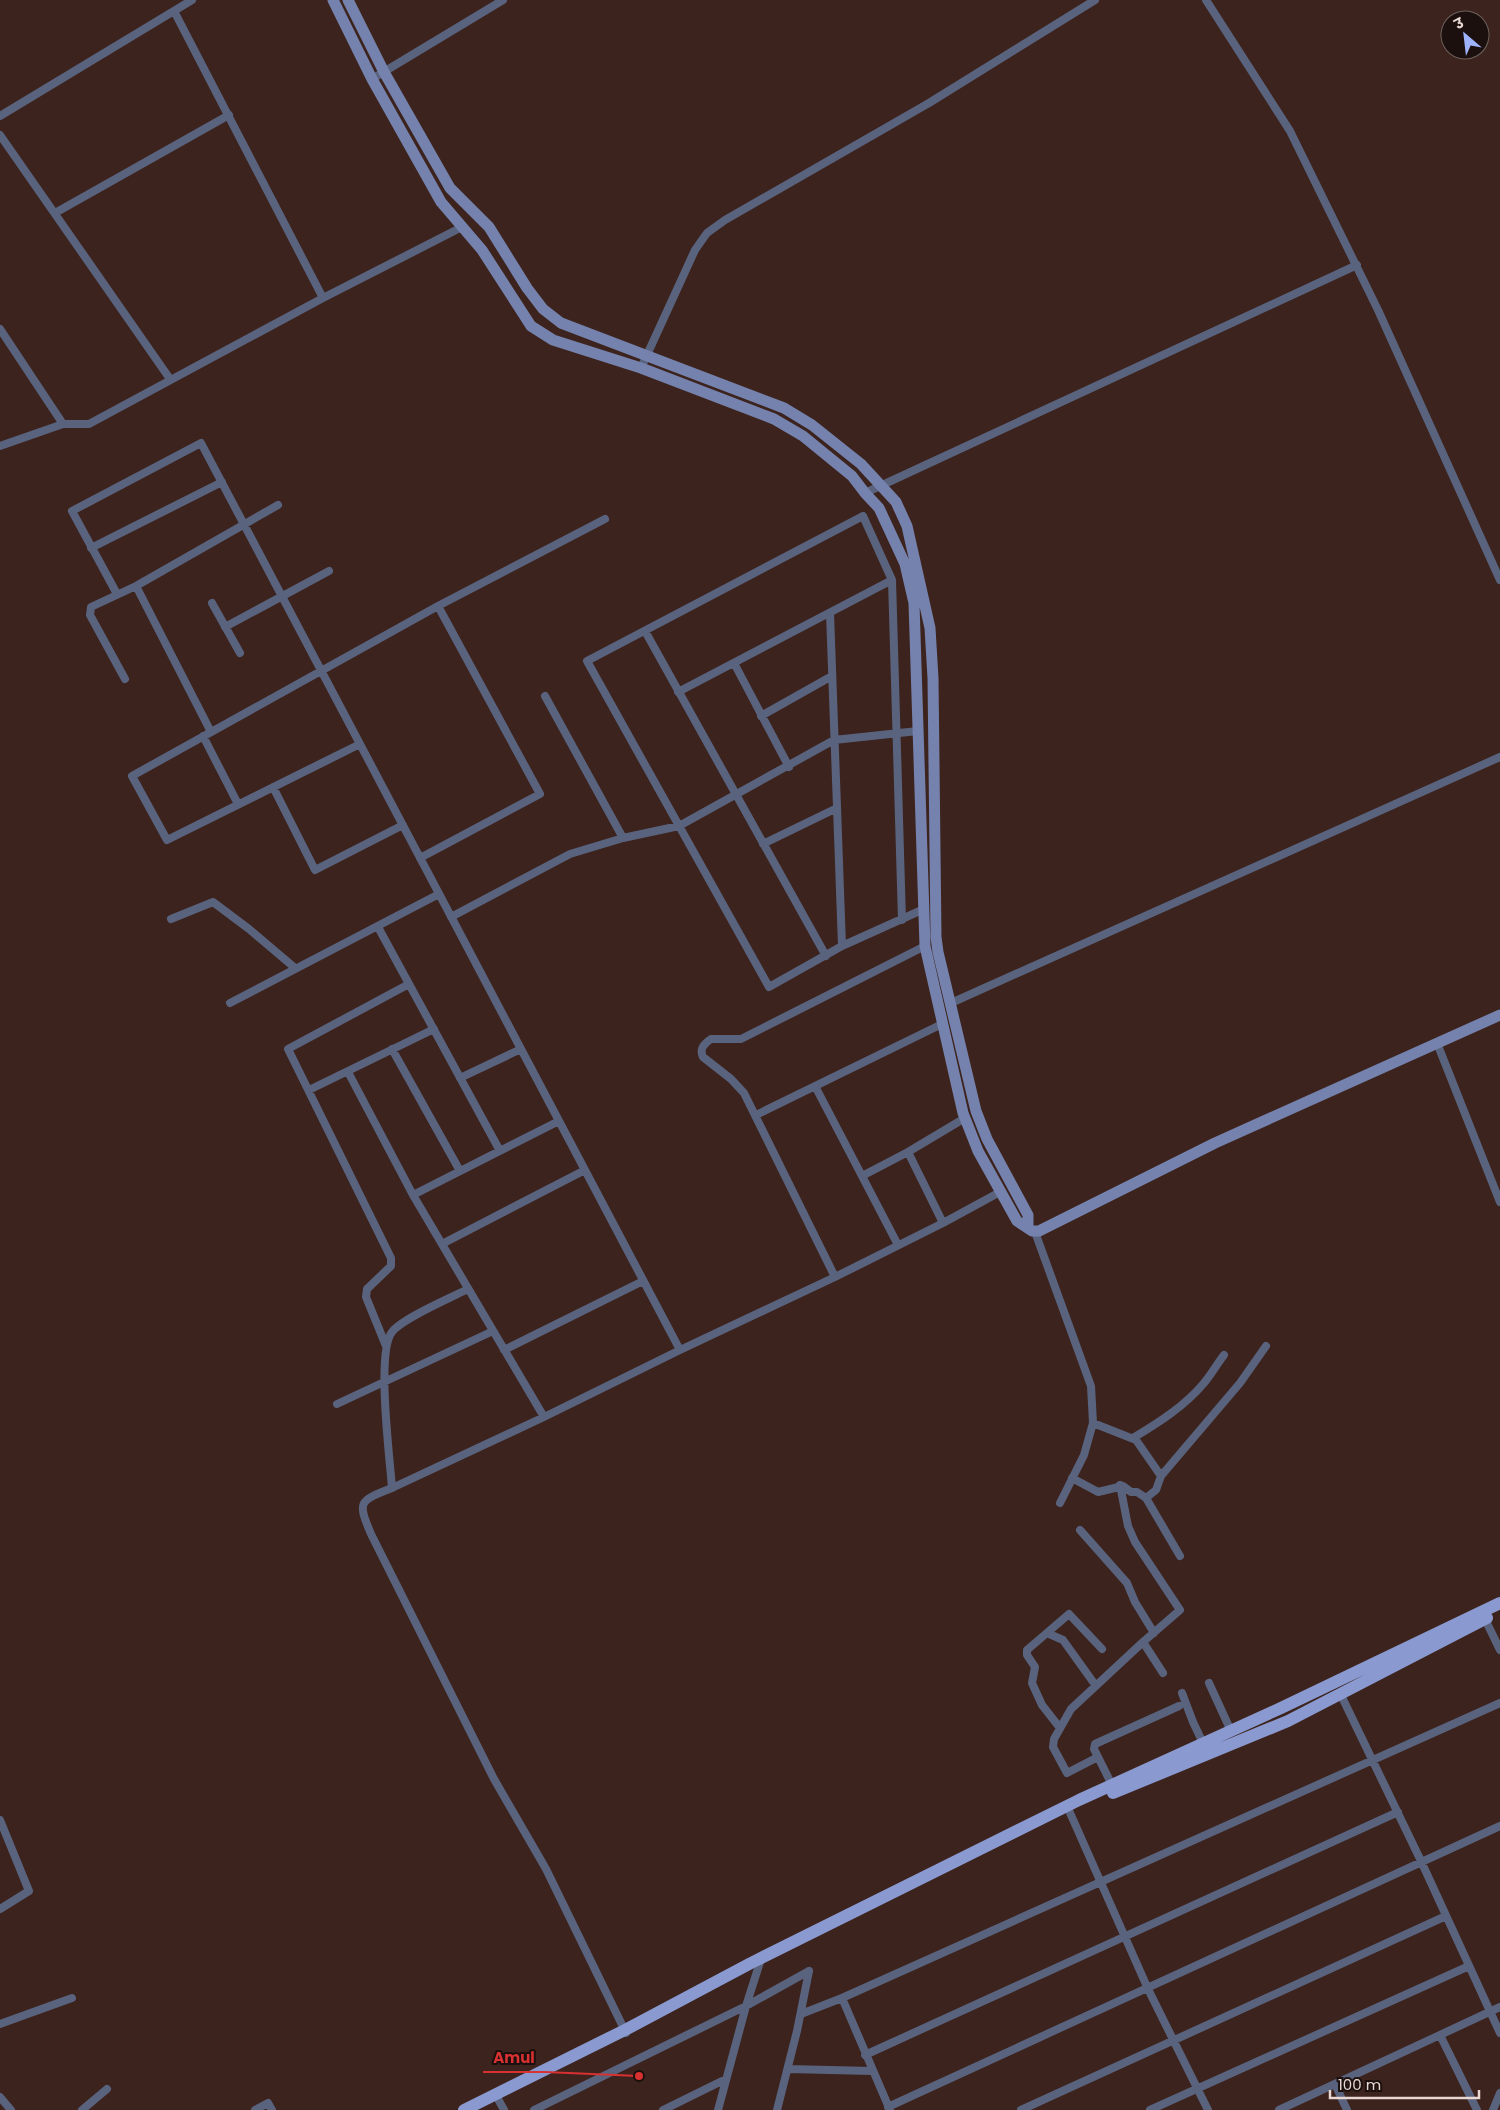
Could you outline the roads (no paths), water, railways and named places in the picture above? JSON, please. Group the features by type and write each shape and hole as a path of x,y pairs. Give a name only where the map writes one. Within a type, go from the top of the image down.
{"main road":[{"path":"464,2110 626,2032 1112,1785 1231,1731 1500,1603"},
{"path":"1068,1809 1288,1721 1500,1612"},
{"path":"477,2110 501,2105 626,2032"}],"street":[{"path":"0,116 192,0"},
{"path":"333,0 372,79 441,202 482,250 531,326 553,340 640,368 774,419 803,436 852,476 879,508 905,564 914,602 925,946 965,1118 978,1151 1017,1221 1032,1230"},
{"path":"348,0 384,72 450,188 489,227 527,288 543,309 561,323 784,408 812,424 862,464 896,502 907,526 930,628 933,678 936,937 976,1111 988,1139 1028,1215 1091,1386 1093,1423 1084,1455 1060,1503"},
{"path":"372,79 503,0"},
{"path":"640,368 694,250 707,233 725,220 929,103 1095,0"},
{"path":"1206,0 1290,131 1357,265 1500,580"},
{"path":"174,11 323,298"},
{"path":"55,213 229,116"},
{"path":"0,135 170,379"},
{"path":"0,446 63,424 89,424 323,298 462,227"},
{"path":"865,493 1357,265"},
{"path":"0,329 63,424"},
{"path":"117,594 72,511 201,443 680,1350"},
{"path":"91,548 222,482"},
{"path":"125,680 90,614 91,607 136,586 278,505"},
{"path":"902,920 892,580 863,516 587,661 769,988 842,946 902,920 924,909"},
{"path":"360,744 168,840 132,776 438,606 605,519"},
{"path":"225,626 329,571"},
{"path":"678,692 892,580"},
{"path":"136,586 211,732"},
{"path":"212,603 240,653"},
{"path":"420,858 540,794 438,606"},
{"path":"830,613 842,946"},
{"path":"644,631 826,956"},
{"path":"734,663 788,767"},
{"path":"762,716 832,676"},
{"path":"545,696 623,838"},
{"path":"451,917 570,854 623,838 679,826 834,740 918,731"},
{"path":"203,736 238,804"},
{"path":"951,1003 1500,757"},
{"path":"273,787 315,870 402,825"},
{"path":"763,844 837,808"},
{"path":"230,1003 439,894"},
{"path":"171,919 213,902 249,929 295,968"},
{"path":"378,927 500,1151"},
{"path":"836,1277 744,1092 703,1057 701,1053 706,1043 711,1039 741,1039 925,946"},
{"path":"386,1346 365,1292 391,1266 391,1258 310,1090 288,1049 409,984"},
{"path":"1032,1230 1215,1143 1500,1014"},
{"path":"756,1115 942,1024"},
{"path":"310,1090 434,1029"},
{"path":"1437,1043 1500,1202"},
{"path":"392,1049 460,1171"},
{"path":"460,1078 521,1049"},
{"path":"348,1072 413,1195 544,1418"},
{"path":"815,1086 898,1245"},
{"path":"862,1176 908,1152 965,1118"},
{"path":"413,1195 559,1121"},
{"path":"908,1152 943,1223"},
{"path":"442,1244 585,1170"},
{"path":"626,2032 546,1869 494,1779 362,1512 362,1505 368,1498 544,1418 680,1350 836,1277 1000,1192"},
{"path":"504,1350 643,1281"},
{"path":"392,1488 384,1382 386,1346 391,1332 409,1319 468,1289"},
{"path":"337,1404 493,1331"},
{"path":"1146,1498 1158,1488 1161,1476 1240,1383 1266,1346"},
{"path":"1133,1438 1171,1413 1191,1396 1204,1383 1224,1355"},
{"path":"1093,1423 1133,1438 1161,1476"},
{"path":"1072,1478 1098,1492 1120,1485 1146,1498 1180,1556"},
{"path":"1098,1757 1067,1772 1052,1747 1060,1728 1071,1709 1180,1610 1134,1542 1128,1526 1120,1485"},
{"path":"1080,1530 1127,1584 1135,1602 1154,1633"},
{"path":"1060,1728 1042,1705 1032,1683 1035,1667 1026,1652 1069,1614 1102,1649"},
{"path":"1485,1619 1500,1650"},
{"path":"1047,1633 1063,1640 1096,1686"},
{"path":"1143,1642 1163,1673"},
{"path":"1209,1683 1231,1731"},
{"path":"1182,1692 1203,1743"},
{"path":"1341,1695 1398,1812 1500,2033"},
{"path":"801,2014 842,1998 1500,1704"},
{"path":"1112,1785 1094,1749 1095,1744 1179,1706"},
{"path":"1068,1809 1148,1989 1208,2110"},
{"path":"865,2054 1398,1812"},
{"path":"0,1820 29,1892 0,1909"},
{"path":"842,1998 889,2108 1500,1826"},
{"path":"1021,2110 1446,1916"},
{"path":"718,2110 746,2006 760,1963"},
{"path":"1150,2110 1469,1966"},
{"path":"534,2110 746,2006 809,1971 801,2014 777,2110"},
{"path":"0,2024 72,1998"},
{"path":"1278,2110 1500,2007"},
{"path":"1440,2035 1477,2110"},
{"path":"788,2069 872,2071"},
{"path":"663,2110 726,2079"},
{"path":"1335,2084 1347,2110"},
{"path":"82,2110 107,2089"},
{"path":"1493,2110 1500,2092"},
{"path":"0,2097 11,2110"},
{"path":"255,2110 268,2102 272,2110"}],"place":[{"name":"Amul","path":"639,2076"}]}
